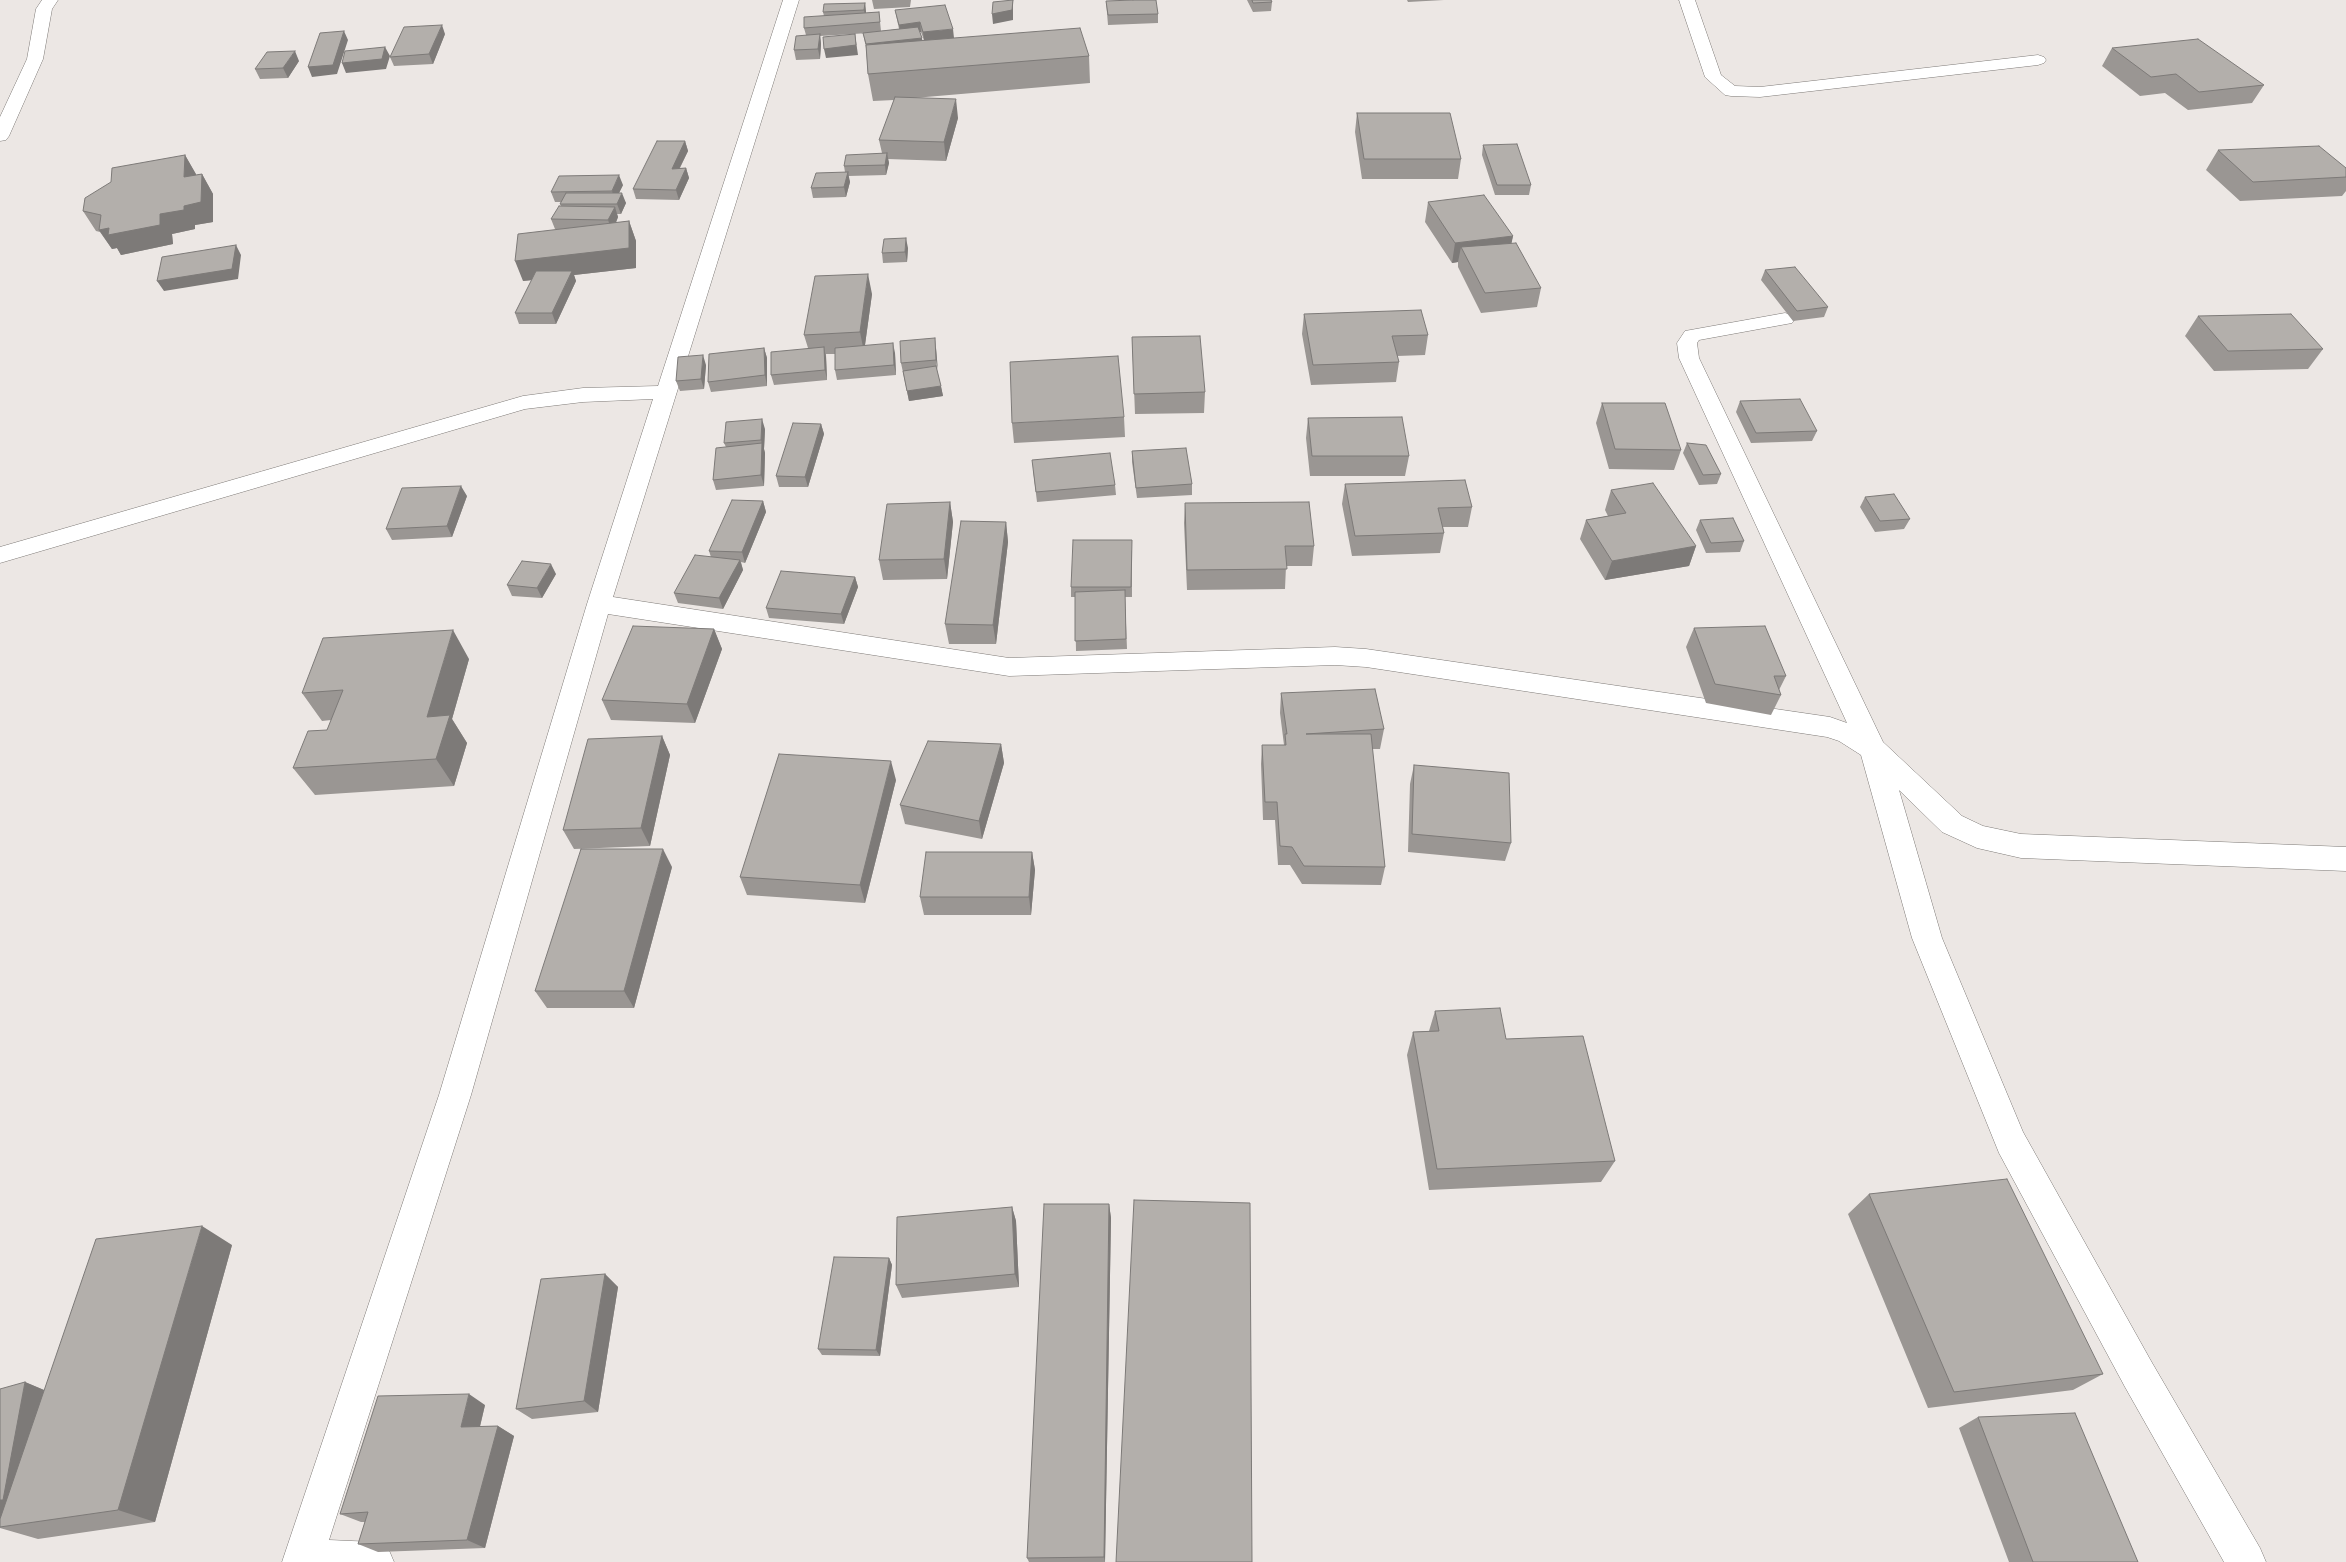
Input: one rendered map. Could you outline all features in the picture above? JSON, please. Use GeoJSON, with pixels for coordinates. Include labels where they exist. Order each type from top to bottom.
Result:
{"type":"FeatureCollection","features":[{"type":"Feature","properties":{"kind":"street"},"geometry":{"type":"LineString","coordinates":[[0,136],[35,59],[44,9],[50,0]]}},
{"type":"Feature","properties":{"kind":"street"},"geometry":{"type":"LineString","coordinates":[[374,1562],[303,1560],[455,1095],[599,604],[668,392],[791,0]]}},
{"type":"Feature","properties":{"kind":"street"},"geometry":{"type":"LineString","coordinates":[[1687,0],[1713,78],[1731,91],[1760,92],[2038,60]]}},
{"type":"Feature","properties":{"kind":"street"},"geometry":{"type":"LineString","coordinates":[[1785,319],[1692,335],[1687,343],[1689,358],[1873,748],[1927,938],[2011,1142],[2138,1374],[2246,1562]]}},
{"type":"Feature","properties":{"kind":"street"},"geometry":{"type":"LineString","coordinates":[[0,555],[523,403],[583,396],[668,392]]}},
{"type":"Feature","properties":{"kind":"street"},"geometry":{"type":"LineString","coordinates":[[599,604],[1010,667],[1335,656],[1366,658],[1830,728],[1848,734],[1873,748],[1952,824],[1977,836],[2022,846],[2346,859]]}},
{"type":"Feature","properties":{"kind":"building"},"geometry":{"type":"Polygon","coordinates":[[[1013,0],[1012,10],[992,14],[993,2],[1013,0]]]}},
{"type":"Feature","properties":{"kind":"building"},"geometry":{"type":"Polygon","coordinates":[[[1156,0],[1158,14],[1108,15],[1106,1],[1156,0]]]}},
{"type":"Feature","properties":{"kind":"building"},"geometry":{"type":"Polygon","coordinates":[[[1252,0],[1271,0],[1272,2],[1253,3],[1252,0]]]}},
{"type":"Feature","properties":{"kind":"building"},"geometry":{"type":"Polygon","coordinates":[[[865,3],[864,10],[823,12],[824,4],[865,3]]]}},
{"type":"Feature","properties":{"kind":"building"},"geometry":{"type":"Polygon","coordinates":[[[945,5],[953,29],[923,32],[920,22],[899,25],[895,10],[945,5]]]}},
{"type":"Feature","properties":{"kind":"building"},"geometry":{"type":"Polygon","coordinates":[[[879,12],[880,22],[804,28],[804,17],[879,12]]]}},
{"type":"Feature","properties":{"kind":"building"},"geometry":{"type":"Polygon","coordinates":[[[442,25],[429,54],[390,57],[404,27],[442,25]]]}},
{"type":"Feature","properties":{"kind":"building"},"geometry":{"type":"Polygon","coordinates":[[[918,27],[922,38],[866,44],[863,33],[918,27]]]}},
{"type":"Feature","properties":{"kind":"building"},"geometry":{"type":"Polygon","coordinates":[[[1080,28],[1089,56],[868,74],[866,45],[1080,28]]]}},
{"type":"Feature","properties":{"kind":"building"},"geometry":{"type":"Polygon","coordinates":[[[344,31],[333,65],[308,67],[320,33],[344,31]]]}},
{"type":"Feature","properties":{"kind":"building"},"geometry":{"type":"Polygon","coordinates":[[[820,34],[818,49],[794,50],[796,36],[820,34]]]}},
{"type":"Feature","properties":{"kind":"building"},"geometry":{"type":"Polygon","coordinates":[[[855,34],[856,45],[824,49],[823,37],[855,34]]]}},
{"type":"Feature","properties":{"kind":"building"},"geometry":{"type":"Polygon","coordinates":[[[2198,39],[2264,85],[2199,92],[2176,74],[2151,77],[2112,48],[2198,39]]]}},
{"type":"Feature","properties":{"kind":"building"},"geometry":{"type":"Polygon","coordinates":[[[385,47],[382,59],[342,63],[345,51],[385,47]]]}},
{"type":"Feature","properties":{"kind":"building"},"geometry":{"type":"Polygon","coordinates":[[[295,51],[283,68],[255,69],[267,52],[295,51]]]}},
{"type":"Feature","properties":{"kind":"building"},"geometry":{"type":"Polygon","coordinates":[[[895,97],[956,99],[944,142],[879,140],[895,97]]]}},
{"type":"Feature","properties":{"kind":"building"},"geometry":{"type":"Polygon","coordinates":[[[1357,113],[1450,113],[1461,159],[1364,159],[1357,113]]]}},
{"type":"Feature","properties":{"kind":"building"},"geometry":{"type":"Polygon","coordinates":[[[657,141],[685,141],[672,169],[686,168],[676,190],[633,189],[657,141]]]}},
{"type":"Feature","properties":{"kind":"building"},"geometry":{"type":"Polygon","coordinates":[[[1517,144],[1531,185],[1497,185],[1483,145],[1517,144]]]}},
{"type":"Feature","properties":{"kind":"building"},"geometry":{"type":"Polygon","coordinates":[[[2319,146],[2346,168],[2346,177],[2253,182],[2218,150],[2319,146]]]}},
{"type":"Feature","properties":{"kind":"building"},"geometry":{"type":"Polygon","coordinates":[[[887,153],[885,165],[844,166],[846,155],[887,153]]]}},
{"type":"Feature","properties":{"kind":"building"},"geometry":{"type":"Polygon","coordinates":[[[185,155],[184,177],[202,174],[201,202],[184,206],[184,210],[160,214],[160,225],[108,235],[109,228],[99,230],[101,215],[83,211],[85,198],[111,182],[112,168],[185,155]]]}},
{"type":"Feature","properties":{"kind":"building"},"geometry":{"type":"Polygon","coordinates":[[[848,172],[844,187],[811,188],[816,173],[848,172]]]}},
{"type":"Feature","properties":{"kind":"building"},"geometry":{"type":"Polygon","coordinates":[[[619,175],[612,191],[551,192],[559,176],[619,175]]]}},
{"type":"Feature","properties":{"kind":"building"},"geometry":{"type":"Polygon","coordinates":[[[566,193],[622,193],[617,204],[560,204],[566,193]]]}},
{"type":"Feature","properties":{"kind":"building"},"geometry":{"type":"Polygon","coordinates":[[[1484,195],[1513,236],[1455,243],[1428,202],[1484,195]]]}},
{"type":"Feature","properties":{"kind":"building"},"geometry":{"type":"Polygon","coordinates":[[[559,206],[615,207],[608,220],[551,219],[559,206]]]}},
{"type":"Feature","properties":{"kind":"building"},"geometry":{"type":"Polygon","coordinates":[[[629,221],[629,248],[515,261],[518,234],[629,221]]]}},
{"type":"Feature","properties":{"kind":"building"},"geometry":{"type":"Polygon","coordinates":[[[906,238],[905,252],[882,253],[884,239],[906,238]]]}},
{"type":"Feature","properties":{"kind":"building"},"geometry":{"type":"Polygon","coordinates":[[[1516,243],[1541,288],[1485,293],[1461,247],[1516,243]]]}},
{"type":"Feature","properties":{"kind":"building"},"geometry":{"type":"Polygon","coordinates":[[[236,245],[232,269],[157,281],[162,257],[236,245]]]}},
{"type":"Feature","properties":{"kind":"building"},"geometry":{"type":"Polygon","coordinates":[[[1795,267],[1828,307],[1797,311],[1765,270],[1795,267]]]}},
{"type":"Feature","properties":{"kind":"building"},"geometry":{"type":"Polygon","coordinates":[[[536,271],[572,271],[552,313],[515,313],[536,271]]]}},
{"type":"Feature","properties":{"kind":"building"},"geometry":{"type":"Polygon","coordinates":[[[868,274],[860,332],[804,335],[815,276],[868,274]]]}},
{"type":"Feature","properties":{"kind":"building"},"geometry":{"type":"Polygon","coordinates":[[[1421,310],[1428,335],[1392,336],[1399,362],[1313,365],[1304,314],[1421,310]]]}},
{"type":"Feature","properties":{"kind":"building"},"geometry":{"type":"Polygon","coordinates":[[[2291,314],[2323,349],[2228,351],[2198,316],[2291,314]]]}},
{"type":"Feature","properties":{"kind":"building"},"geometry":{"type":"Polygon","coordinates":[[[1200,336],[1205,392],[1134,394],[1132,337],[1200,336]]]}},
{"type":"Feature","properties":{"kind":"building"},"geometry":{"type":"Polygon","coordinates":[[[935,338],[936,360],[901,363],[900,341],[935,338]]]}},
{"type":"Feature","properties":{"kind":"building"},"geometry":{"type":"Polygon","coordinates":[[[893,343],[894,365],[835,370],[835,348],[893,343]]]}},
{"type":"Feature","properties":{"kind":"building"},"geometry":{"type":"Polygon","coordinates":[[[824,347],[825,370],[771,375],[771,352],[824,347]]]}},
{"type":"Feature","properties":{"kind":"building"},"geometry":{"type":"Polygon","coordinates":[[[764,348],[765,375],[708,382],[709,354],[764,348]]]}},
{"type":"Feature","properties":{"kind":"building"},"geometry":{"type":"Polygon","coordinates":[[[703,355],[701,379],[676,381],[678,357],[703,355]]]}},
{"type":"Feature","properties":{"kind":"building"},"geometry":{"type":"Polygon","coordinates":[[[1118,356],[1124,417],[1012,423],[1010,362],[1118,356]]]}},
{"type":"Feature","properties":{"kind":"building"},"geometry":{"type":"Polygon","coordinates":[[[936,366],[941,386],[907,391],[903,371],[936,366]]]}},
{"type":"Feature","properties":{"kind":"building"},"geometry":{"type":"Polygon","coordinates":[[[1800,399],[1817,431],[1756,433],[1740,401],[1800,399]]]}},
{"type":"Feature","properties":{"kind":"building"},"geometry":{"type":"Polygon","coordinates":[[[1602,403],[1665,403],[1681,450],[1615,449],[1602,403]]]}},
{"type":"Feature","properties":{"kind":"building"},"geometry":{"type":"Polygon","coordinates":[[[1402,417],[1409,456],[1312,456],[1308,418],[1402,417]]]}},
{"type":"Feature","properties":{"kind":"building"},"geometry":{"type":"Polygon","coordinates":[[[762,419],[761,440],[724,443],[726,422],[762,419]]]}},
{"type":"Feature","properties":{"kind":"building"},"geometry":{"type":"Polygon","coordinates":[[[793,423],[821,424],[805,477],[776,476],[793,423]]]}},
{"type":"Feature","properties":{"kind":"building"},"geometry":{"type":"Polygon","coordinates":[[[762,443],[761,475],[713,480],[716,448],[762,443]]]}},
{"type":"Feature","properties":{"kind":"building"},"geometry":{"type":"Polygon","coordinates":[[[1687,443],[1706,445],[1721,474],[1703,475],[1687,443]]]}},
{"type":"Feature","properties":{"kind":"building"},"geometry":{"type":"Polygon","coordinates":[[[1186,448],[1192,484],[1136,488],[1132,451],[1186,448]]]}},
{"type":"Feature","properties":{"kind":"building"},"geometry":{"type":"Polygon","coordinates":[[[1110,453],[1115,485],[1036,492],[1032,460],[1110,453]]]}},
{"type":"Feature","properties":{"kind":"building"},"geometry":{"type":"Polygon","coordinates":[[[1465,480],[1472,507],[1438,508],[1444,533],[1355,536],[1345,484],[1465,480]]]}},
{"type":"Feature","properties":{"kind":"building"},"geometry":{"type":"Polygon","coordinates":[[[1653,483],[1696,546],[1612,561],[1586,520],[1626,513],[1611,490],[1653,483]]]}},
{"type":"Feature","properties":{"kind":"building"},"geometry":{"type":"Polygon","coordinates":[[[461,486],[447,526],[386,529],[402,488],[461,486]]]}},
{"type":"Feature","properties":{"kind":"building"},"geometry":{"type":"Polygon","coordinates":[[[1894,494],[1910,519],[1880,521],[1865,497],[1894,494]]]}},
{"type":"Feature","properties":{"kind":"building"},"geometry":{"type":"Polygon","coordinates":[[[732,500],[763,501],[742,552],[709,551],[732,500]]]}},
{"type":"Feature","properties":{"kind":"building"},"geometry":{"type":"Polygon","coordinates":[[[950,502],[944,559],[879,560],[887,504],[950,502]]]}},
{"type":"Feature","properties":{"kind":"building"},"geometry":{"type":"Polygon","coordinates":[[[1309,502],[1314,546],[1285,546],[1287,569],[1187,570],[1185,503],[1309,502]]]}},
{"type":"Feature","properties":{"kind":"building"},"geometry":{"type":"Polygon","coordinates":[[[1733,518],[1744,541],[1711,543],[1700,520],[1733,518]]]}},
{"type":"Feature","properties":{"kind":"building"},"geometry":{"type":"Polygon","coordinates":[[[961,521],[1006,522],[993,625],[945,624],[961,521]]]}},
{"type":"Feature","properties":{"kind":"building"},"geometry":{"type":"Polygon","coordinates":[[[1073,540],[1132,540],[1131,587],[1071,587],[1073,540]]]}},
{"type":"Feature","properties":{"kind":"building"},"geometry":{"type":"Polygon","coordinates":[[[695,555],[740,560],[719,598],[674,593],[695,555]]]}},
{"type":"Feature","properties":{"kind":"building"},"geometry":{"type":"Polygon","coordinates":[[[522,561],[551,564],[537,588],[507,585],[522,561]]]}},
{"type":"Feature","properties":{"kind":"building"},"geometry":{"type":"Polygon","coordinates":[[[781,571],[855,577],[841,614],[766,608],[781,571]]]}},
{"type":"Feature","properties":{"kind":"building"},"geometry":{"type":"Polygon","coordinates":[[[1125,590],[1126,639],[1075,641],[1075,592],[1125,590]]]}},
{"type":"Feature","properties":{"kind":"building"},"geometry":{"type":"Polygon","coordinates":[[[633,626],[714,629],[687,704],[602,700],[633,626]]]}},
{"type":"Feature","properties":{"kind":"building"},"geometry":{"type":"Polygon","coordinates":[[[1765,626],[1786,676],[1774,676],[1781,695],[1715,684],[1694,628],[1765,626]]]}},
{"type":"Feature","properties":{"kind":"building"},"geometry":{"type":"Polygon","coordinates":[[[453,630],[427,717],[450,715],[436,759],[293,768],[308,731],[327,730],[343,690],[302,693],[323,638],[453,630]]]}},
{"type":"Feature","properties":{"kind":"building"},"geometry":{"type":"Polygon","coordinates":[[[1375,689],[1384,729],[1306,734],[1371,734],[1385,867],[1304,866],[1292,847],[1280,846],[1277,802],[1265,802],[1262,745],[1286,745],[1285,734],[1287,734],[1281,693],[1375,689]]]}},
{"type":"Feature","properties":{"kind":"building"},"geometry":{"type":"Polygon","coordinates":[[[662,736],[641,828],[563,830],[588,739],[662,736]]]}},
{"type":"Feature","properties":{"kind":"building"},"geometry":{"type":"Polygon","coordinates":[[[928,741],[1001,744],[979,821],[900,805],[928,741]]]}},
{"type":"Feature","properties":{"kind":"building"},"geometry":{"type":"Polygon","coordinates":[[[779,754],[891,761],[860,885],[740,877],[779,754]]]}},
{"type":"Feature","properties":{"kind":"building"},"geometry":{"type":"Polygon","coordinates":[[[1414,765],[1509,773],[1511,843],[1412,834],[1414,765]]]}},
{"type":"Feature","properties":{"kind":"building"},"geometry":{"type":"Polygon","coordinates":[[[581,849],[663,849],[624,991],[535,991],[581,849]]]}},
{"type":"Feature","properties":{"kind":"building"},"geometry":{"type":"Polygon","coordinates":[[[926,852],[1032,852],[1029,897],[920,897],[926,852]]]}},
{"type":"Feature","properties":{"kind":"building"},"geometry":{"type":"Polygon","coordinates":[[[1500,1008],[1506,1039],[1583,1036],[1615,1161],[1437,1169],[1413,1032],[1439,1031],[1435,1011],[1500,1008]]]}},
{"type":"Feature","properties":{"kind":"building"},"geometry":{"type":"Polygon","coordinates":[[[2007,1179],[2103,1374],[1954,1392],[1869,1194],[2007,1179]]]}},
{"type":"Feature","properties":{"kind":"building"},"geometry":{"type":"Polygon","coordinates":[[[1134,1200],[1250,1203],[1252,1562],[1116,1562],[1134,1200]]]}},
{"type":"Feature","properties":{"kind":"building"},"geometry":{"type":"Polygon","coordinates":[[[1044,1204],[1109,1204],[1104,1557],[1027,1558],[1044,1204]]]}},
{"type":"Feature","properties":{"kind":"building"},"geometry":{"type":"Polygon","coordinates":[[[1012,1207],[1015,1274],[896,1285],[897,1217],[1012,1207]]]}},
{"type":"Feature","properties":{"kind":"building"},"geometry":{"type":"Polygon","coordinates":[[[202,1226],[118,1510],[0,1527],[0,1519],[96,1239],[202,1226]]]}},
{"type":"Feature","properties":{"kind":"building"},"geometry":{"type":"Polygon","coordinates":[[[834,1257],[889,1258],[876,1350],[818,1349],[834,1257]]]}},
{"type":"Feature","properties":{"kind":"building"},"geometry":{"type":"Polygon","coordinates":[[[605,1274],[584,1401],[516,1409],[541,1279],[605,1274]]]}},
{"type":"Feature","properties":{"kind":"building"},"geometry":{"type":"Polygon","coordinates":[[[25,1382],[3,1500],[0,1500],[0,1389],[25,1382]]]}},
{"type":"Feature","properties":{"kind":"building"},"geometry":{"type":"Polygon","coordinates":[[[469,1394],[461,1427],[498,1426],[467,1540],[358,1544],[368,1512],[340,1514],[378,1396],[469,1394]]]}},
{"type":"Feature","properties":{"kind":"building"},"geometry":{"type":"Polygon","coordinates":[[[2075,1413],[2138,1562],[2033,1562],[1978,1417],[2075,1413]]]}}]}
